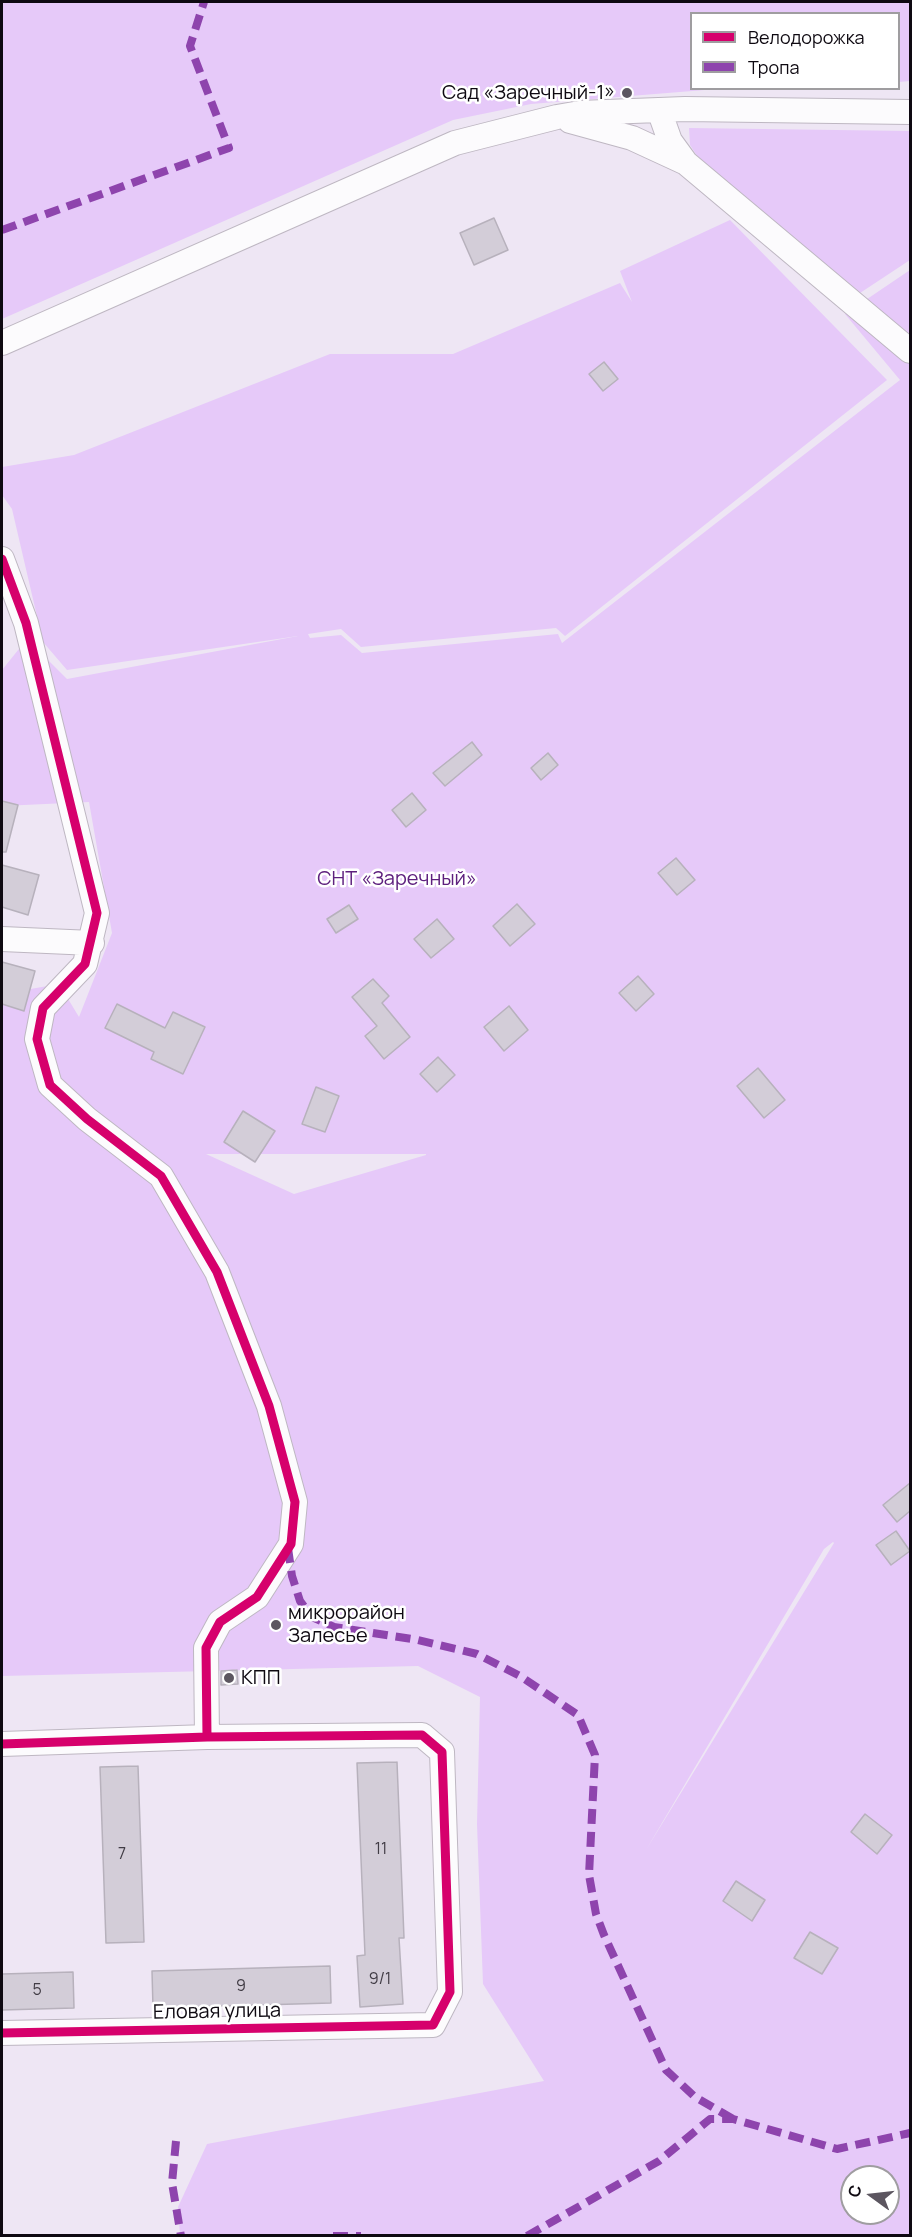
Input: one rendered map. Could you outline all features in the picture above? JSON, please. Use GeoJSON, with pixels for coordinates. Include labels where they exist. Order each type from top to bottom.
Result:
{"type":"FeatureCollection","features":[{"type":"Feature","properties":{"kind":"street"},"geometry":{"type":"LineString","coordinates":[[2,343],[455,143],[580,113],[659,110],[910,112]]}},
{"type":"Feature","properties":{"kind":"street"},"geometry":{"type":"LineString","coordinates":[[659,110],[670,141],[686,164]]}},
{"type":"Feature","properties":{"kind":"street"},"geometry":{"type":"LineString","coordinates":[[558,117],[632,138],[686,164],[910,351]]}},
{"type":"Feature","properties":{"kind":"street"},"geometry":{"type":"LineString","coordinates":[[2,559],[26,623],[97,913],[92,943],[85,964],[43,1008],[37,1039],[50,1085],[87,1119],[161,1176],[217,1272],[269,1406],[295,1502],[291,1544],[257,1597],[220,1622],[206,1648],[207,1737],[2,1744]]}},
{"type":"Feature","properties":{"kind":"street"},"geometry":{"type":"LineString","coordinates":[[2,939],[92,943]]}},
{"type":"Feature","properties":{"kind":"street","name":"Еловая улица"},"geometry":{"type":"LineString","coordinates":[[2,2033],[433,2025],[450,1992],[442,1752],[422,1735],[207,1737]]}},
{"type":"Feature","properties":{"kind":"green space"},"geometry":{"type":"Polygon","coordinates":[[[2,2],[910,2],[910,81],[900,82],[900,12],[690,12],[690,90],[705,90],[531,104],[453,120],[2,319],[2,2]]]}},
{"type":"Feature","properties":{"kind":"green space"},"geometry":{"type":"Polygon","coordinates":[[[689,128],[910,131],[910,260],[860,293],[703,165],[690,145],[689,128]]]}},
{"type":"Feature","properties":{"kind":"green space","name":"СНТ «Заречный»"},"geometry":{"type":"Polygon","coordinates":[[[730,220],[887,380],[565,636],[556,628],[361,647],[341,629],[308,634],[310,638],[341,635],[362,653],[558,634],[562,643],[900,380],[845,314],[910,270],[910,2235],[180,2235],[178,2207],[207,2144],[544,2081],[483,1984],[477,1824],[480,1697],[418,1666],[2,1676],[2,994],[59,984],[79,1017],[112,933],[89,802],[2,806],[2,670],[27,639],[67,679],[298,636],[67,670],[43,642],[12,509],[2,495],[2,467],[74,455],[330,354],[453,354],[620,283],[632,302],[620,271],[730,220]],[[206,1154],[294,1194],[426,1154],[206,1154]],[[834,1543],[824,1549],[646,1850],[834,1543]]]}},
{"type":"Feature","properties":{"kind":"building"},"geometry":{"type":"Polygon","coordinates":[[[494,218],[508,250],[474,265],[460,233],[494,218]]]}},
{"type":"Feature","properties":{"kind":"building"},"geometry":{"type":"Polygon","coordinates":[[[604,362],[618,379],[603,391],[589,374],[604,362]]]}},
{"type":"Feature","properties":{"kind":"building"},"geometry":{"type":"Polygon","coordinates":[[[472,742],[482,755],[445,786],[433,773],[472,742]]]}},
{"type":"Feature","properties":{"kind":"building"},"geometry":{"type":"Polygon","coordinates":[[[548,753],[558,765],[541,780],[531,768],[548,753]]]}},
{"type":"Feature","properties":{"kind":"building"},"geometry":{"type":"Polygon","coordinates":[[[412,793],[426,810],[406,827],[392,810],[412,793]]]}},
{"type":"Feature","properties":{"kind":"building"},"geometry":{"type":"Polygon","coordinates":[[[2,801],[18,805],[6,852],[2,852],[2,801]]]}},
{"type":"Feature","properties":{"kind":"building"},"geometry":{"type":"Polygon","coordinates":[[[676,858],[695,880],[677,895],[658,873],[676,858]]]}},
{"type":"Feature","properties":{"kind":"building"},"geometry":{"type":"Polygon","coordinates":[[[2,865],[39,875],[28,915],[2,907],[2,865]]]}},
{"type":"Feature","properties":{"kind":"building"},"geometry":{"type":"Polygon","coordinates":[[[517,904],[535,924],[510,946],[493,926],[517,904]]]}},
{"type":"Feature","properties":{"kind":"building"},"geometry":{"type":"Polygon","coordinates":[[[349,905],[358,919],[336,933],[327,919],[349,905]]]}},
{"type":"Feature","properties":{"kind":"building"},"geometry":{"type":"Polygon","coordinates":[[[437,919],[454,939],[431,958],[414,939],[437,919]]]}},
{"type":"Feature","properties":{"kind":"building"},"geometry":{"type":"Polygon","coordinates":[[[2,962],[35,971],[24,1011],[2,1004],[2,962]]]}},
{"type":"Feature","properties":{"kind":"building"},"geometry":{"type":"Polygon","coordinates":[[[638,976],[654,994],[636,1011],[619,993],[638,976]]]}},
{"type":"Feature","properties":{"kind":"building"},"geometry":{"type":"Polygon","coordinates":[[[373,979],[389,996],[382,1003],[410,1037],[384,1059],[365,1036],[377,1026],[352,997],[373,979]]]}},
{"type":"Feature","properties":{"kind":"building"},"geometry":{"type":"Polygon","coordinates":[[[117,1004],[165,1028],[173,1012],[205,1027],[183,1074],[151,1059],[154,1052],[105,1028],[117,1004]]]}},
{"type":"Feature","properties":{"kind":"building"},"geometry":{"type":"Polygon","coordinates":[[[509,1006],[528,1030],[504,1051],[484,1027],[509,1006]]]}},
{"type":"Feature","properties":{"kind":"building"},"geometry":{"type":"Polygon","coordinates":[[[438,1057],[455,1075],[437,1092],[420,1074],[438,1057]]]}},
{"type":"Feature","properties":{"kind":"building"},"geometry":{"type":"Polygon","coordinates":[[[758,1068],[785,1100],[764,1118],[737,1086],[758,1068]]]}},
{"type":"Feature","properties":{"kind":"building"},"geometry":{"type":"Polygon","coordinates":[[[316,1087],[339,1096],[325,1132],[302,1124],[316,1087]]]}},
{"type":"Feature","properties":{"kind":"building"},"geometry":{"type":"Polygon","coordinates":[[[243,1111],[275,1131],[255,1162],[224,1142],[243,1111]]]}},
{"type":"Feature","properties":{"kind":"building"},"geometry":{"type":"Polygon","coordinates":[[[910,1483],[910,1511],[897,1522],[883,1505],[910,1483]]]}},
{"type":"Feature","properties":{"kind":"building"},"geometry":{"type":"Polygon","coordinates":[[[896,1531],[910,1551],[891,1565],[876,1545],[896,1531]]]}},
{"type":"Feature","properties":{"kind":"building","name":"КПП"},"geometry":{"type":"Polygon","coordinates":[[[237,1670],[238,1684],[221,1685],[221,1671],[237,1670]]]}},
{"type":"Feature","properties":{"kind":"building"},"geometry":{"type":"Polygon","coordinates":[[[397,1762],[404,1938],[399,1938],[403,2004],[360,2007],[357,1956],[365,1955],[357,1763],[397,1762]]]}},
{"type":"Feature","properties":{"kind":"building"},"geometry":{"type":"Polygon","coordinates":[[[138,1766],[144,1942],[106,1943],[100,1767],[138,1766]]]}},
{"type":"Feature","properties":{"kind":"building"},"geometry":{"type":"Polygon","coordinates":[[[865,1814],[892,1835],[877,1854],[851,1832],[865,1814]]]}},
{"type":"Feature","properties":{"kind":"building"},"geometry":{"type":"Polygon","coordinates":[[[736,1881],[765,1900],[752,1921],[723,1901],[736,1881]]]}},
{"type":"Feature","properties":{"kind":"building"},"geometry":{"type":"Polygon","coordinates":[[[810,1932],[838,1948],[822,1974],[794,1958],[810,1932]]]}},
{"type":"Feature","properties":{"kind":"building"},"geometry":{"type":"Polygon","coordinates":[[[330,1966],[331,2003],[153,2008],[152,1971],[330,1966]]]}},
{"type":"Feature","properties":{"kind":"building"},"geometry":{"type":"Polygon","coordinates":[[[73,1972],[74,2008],[2,2010],[2,1974],[73,1972]]]}},
{"type":"Feature","properties":{"kind":"marked path"},"geometry":{"type":"LineString","coordinates":[[2,230],[229,148],[190,46],[204,2]]}},
{"type":"Feature","properties":{"kind":"marked path"},"geometry":{"type":"LineString","coordinates":[[288,1548],[292,1576],[300,1601],[312,1617],[334,1627],[418,1640],[477,1654],[520,1676],[578,1715],[595,1755],[589,1875],[596,1914],[604,1935],[666,2070],[695,2097],[733,2119]]}},
{"type":"Feature","properties":{"kind":"marked path"},"geometry":{"type":"LineString","coordinates":[[527,2236],[659,2161],[710,2119],[733,2119],[837,2149],[910,2133]]}},
{"type":"Feature","properties":{"kind":"marked path"},"geometry":{"type":"LineString","coordinates":[[176,2141],[172,2183],[181,2236]]}},
{"type":"Feature","properties":{"kind":"marked path"},"geometry":{"type":"LineString","coordinates":[[333,2236],[361,2236]]}},
{"type":"Feature","properties":{"kind":"cycle path"},"geometry":{"type":"LineString","coordinates":[[2,559],[26,623],[97,913],[85,964],[43,1008],[37,1039],[50,1085],[87,1119],[161,1176],[217,1272],[269,1406],[295,1502],[291,1544],[257,1597],[220,1622],[206,1648],[207,1737]]}},
{"type":"Feature","properties":{"kind":"cycle path"},"geometry":{"type":"LineString","coordinates":[[2,1744],[207,1737],[422,1735],[442,1752],[450,1992],[433,2025],[2,2033]]}},
{"type":"Feature","properties":{"kind":"place","name":"Сад «Заречный-1»"},"geometry":{"type":"Point","coordinates":[627,93]}},
{"type":"Feature","properties":{"kind":"place","name":"микрорайон Залесье"},"geometry":{"type":"Point","coordinates":[276,1625]}},
{"type":"Feature","properties":{"kind":"place","name":"КПП"},"geometry":{"type":"Point","coordinates":[229,1678]}}]}
